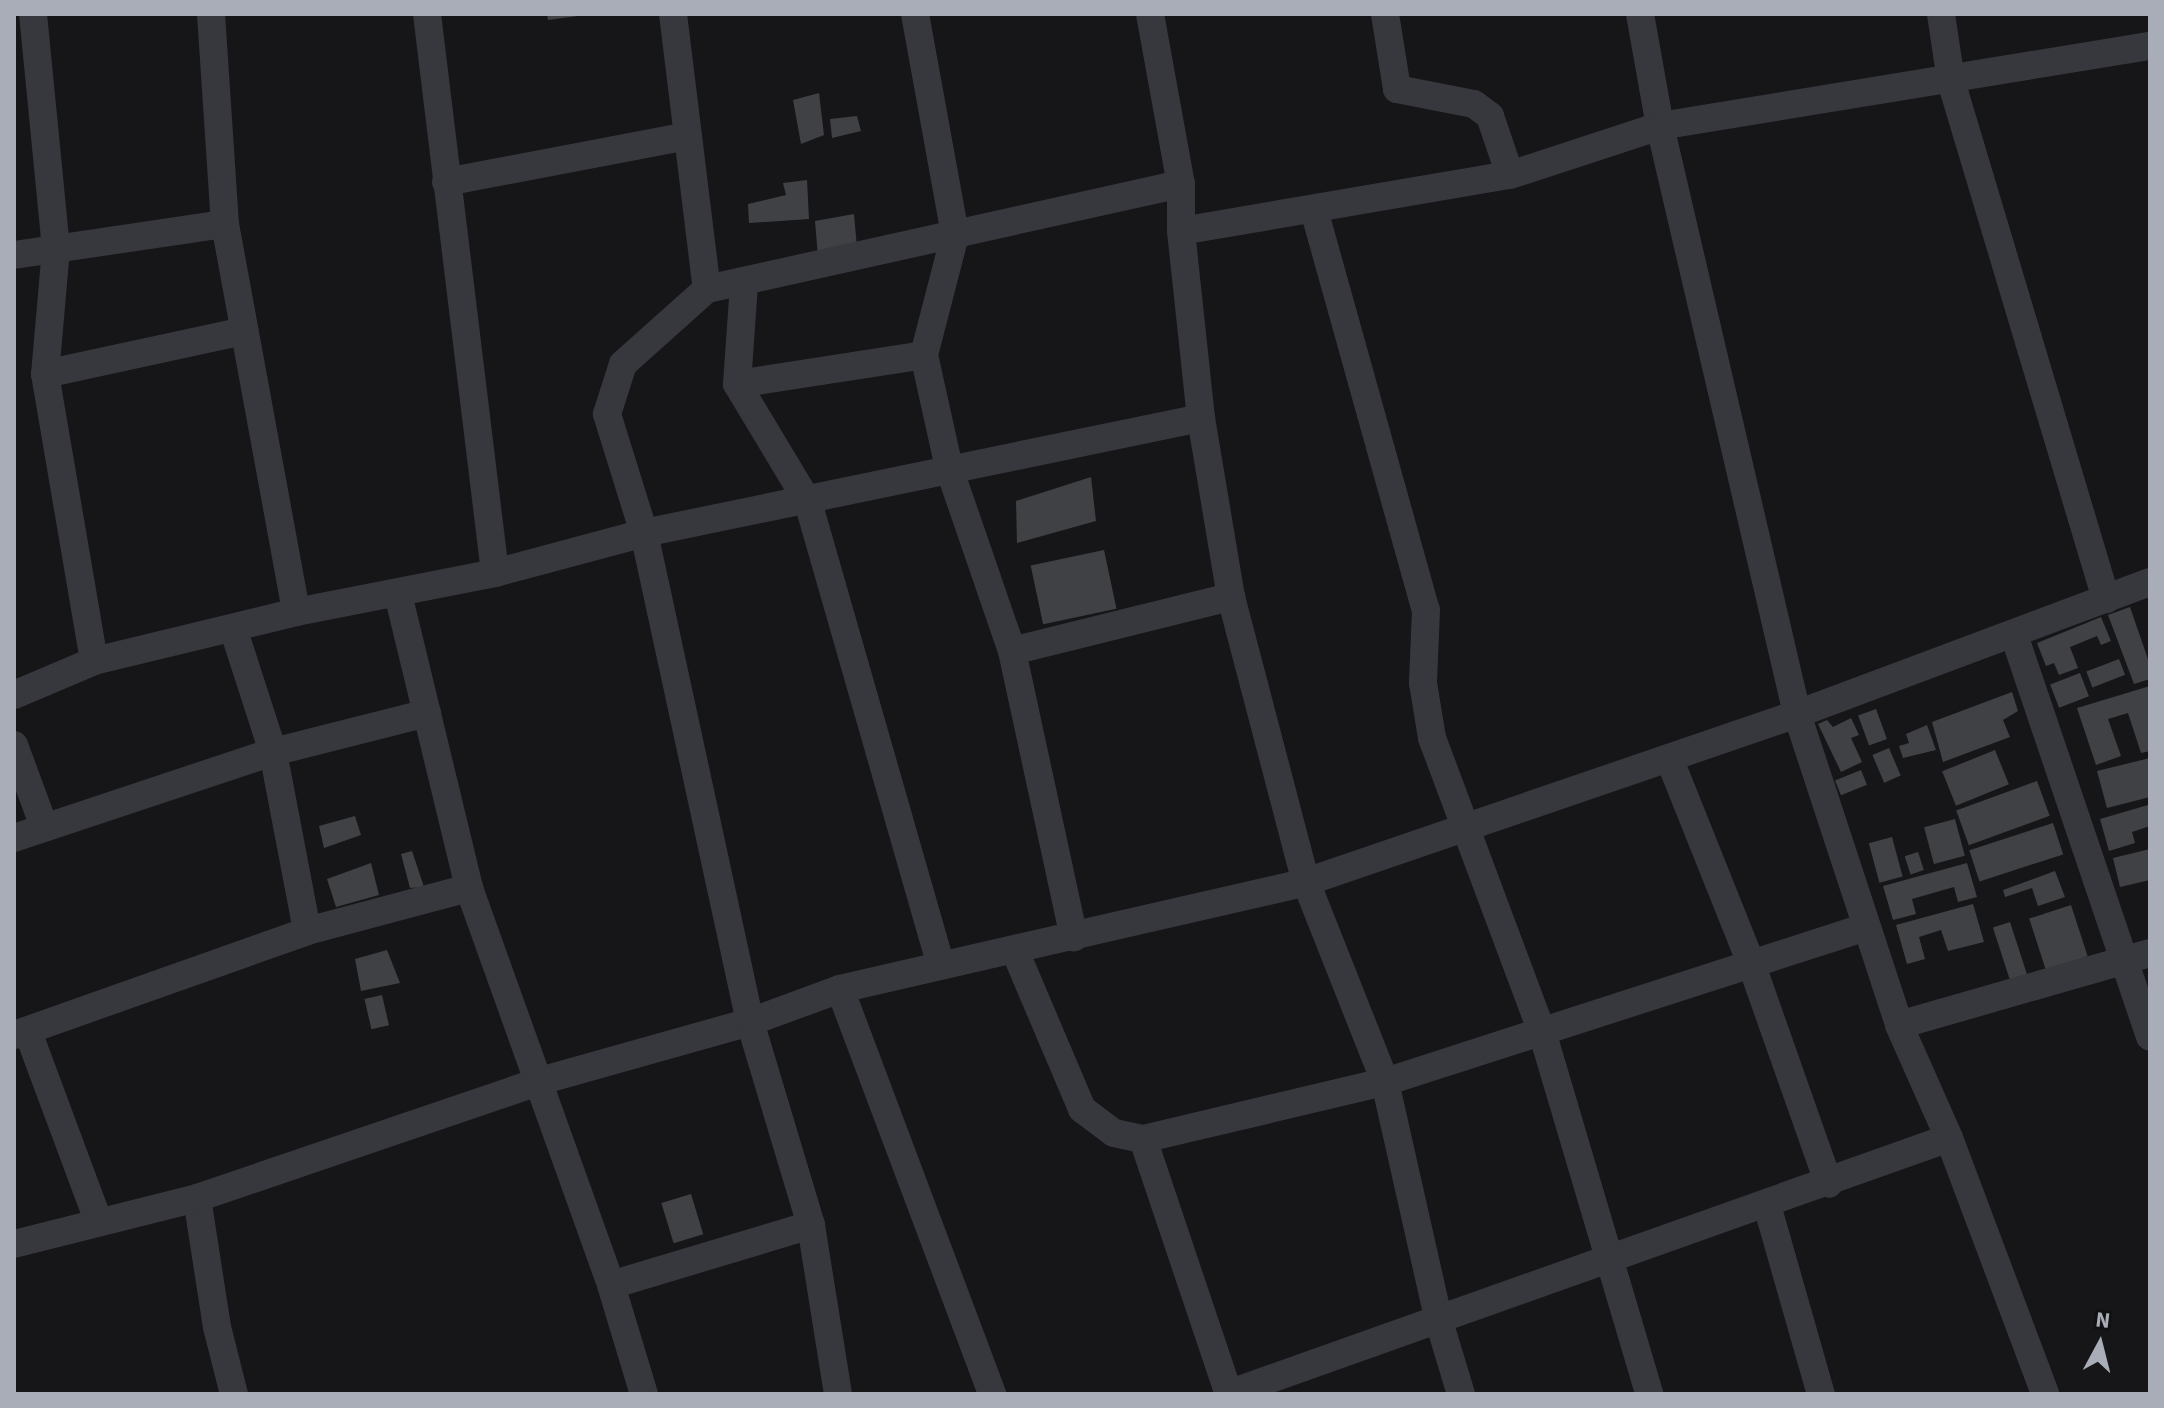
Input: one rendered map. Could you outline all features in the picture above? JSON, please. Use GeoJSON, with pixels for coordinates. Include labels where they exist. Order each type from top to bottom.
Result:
{"type":"FeatureCollection","features":[{"type":"Feature","properties":{"kind":"street"},"geometry":{"type":"LineString","coordinates":[[33,14],[56,249],[45,374],[94,661]]}},
{"type":"Feature","properties":{"kind":"street"},"geometry":{"type":"LineString","coordinates":[[211,14],[225,224],[296,612]]}},
{"type":"Feature","properties":{"kind":"street"},"geometry":{"type":"LineString","coordinates":[[427,14],[495,573]]}},
{"type":"Feature","properties":{"kind":"street"},"geometry":{"type":"LineString","coordinates":[[673,14],[707,289]]}},
{"type":"Feature","properties":{"kind":"street"},"geometry":{"type":"LineString","coordinates":[[915,14],[955,235],[924,355],[949,468],[1012,651],[1074,937]]}},
{"type":"Feature","properties":{"kind":"street"},"geometry":{"type":"LineString","coordinates":[[1150,14],[1181,184],[1181,231],[1201,418],[1231,597],[1306,882],[1385,1082],[1438,1318],[1461,1394]]}},
{"type":"Feature","properties":{"kind":"street"},"geometry":{"type":"LineString","coordinates":[[1385,14],[1397,89],[1474,104],[1490,116],[1510,175]]}},
{"type":"Feature","properties":{"kind":"street"},"geometry":{"type":"LineString","coordinates":[[1640,14],[1660,126],[1797,714],[1899,1025],[1949,1138],[2045,1394]]}},
{"type":"Feature","properties":{"kind":"street"},"geometry":{"type":"LineString","coordinates":[[1941,14],[1951,81],[2106,599]]}},
{"type":"Feature","properties":{"kind":"street"},"geometry":{"type":"LineString","coordinates":[[1181,231],[1510,175],[1660,126],[1951,81],[2150,46]]}},
{"type":"Feature","properties":{"kind":"street"},"geometry":{"type":"LineString","coordinates":[[446,182],[688,136]]}},
{"type":"Feature","properties":{"kind":"street"},"geometry":{"type":"LineString","coordinates":[[838,1394],[811,1225],[750,1022],[644,533],[607,414],[623,364],[707,289],[744,284],[1181,184]]}},
{"type":"Feature","properties":{"kind":"street"},"geometry":{"type":"LineString","coordinates":[[1314,210],[1426,610],[1423,683],[1427,710],[1463,830],[1543,1035],[1649,1394]]}},
{"type":"Feature","properties":{"kind":"street"},"geometry":{"type":"LineString","coordinates":[[14,255],[225,224]]}},
{"type":"Feature","properties":{"kind":"street"},"geometry":{"type":"LineString","coordinates":[[744,284],[737,384],[808,502],[941,965]]}},
{"type":"Feature","properties":{"kind":"street"},"geometry":{"type":"LineString","coordinates":[[45,374],[244,331]]}},
{"type":"Feature","properties":{"kind":"street"},"geometry":{"type":"LineString","coordinates":[[737,384],[924,355]]}},
{"type":"Feature","properties":{"kind":"street"},"geometry":{"type":"LineString","coordinates":[[14,695],[94,661],[296,612],[495,573],[644,533],[808,502],[949,468],[1201,418]]}},
{"type":"Feature","properties":{"kind":"street"},"geometry":{"type":"LineString","coordinates":[[14,1244],[98,1220],[197,1198],[540,1081],[750,1022],[840,989],[1306,882],[1797,714],[2150,582]]}},
{"type":"Feature","properties":{"kind":"street"},"geometry":{"type":"LineString","coordinates":[[398,594],[469,888],[611,1285],[644,1394]]}},
{"type":"Feature","properties":{"kind":"street"},"geometry":{"type":"LineString","coordinates":[[1012,651],[1231,597]]}},
{"type":"Feature","properties":{"kind":"street"},"geometry":{"type":"LineString","coordinates":[[233,628],[273,752],[307,931]]}},
{"type":"Feature","properties":{"kind":"street"},"geometry":{"type":"LineString","coordinates":[[2014,635],[2137,957],[2150,1037]]}},
{"type":"Feature","properties":{"kind":"street"},"geometry":{"type":"LineString","coordinates":[[14,838],[43,824],[273,752],[427,713]]}},
{"type":"Feature","properties":{"kind":"street"},"geometry":{"type":"LineString","coordinates":[[14,745],[43,824]]}},
{"type":"Feature","properties":{"kind":"street"},"geometry":{"type":"LineString","coordinates":[[1669,758],[1751,963],[1829,1184]]}},
{"type":"Feature","properties":{"kind":"street"},"geometry":{"type":"LineString","coordinates":[[98,1220],[21,1034],[307,931],[469,888]]}},
{"type":"Feature","properties":{"kind":"street"},"geometry":{"type":"LineString","coordinates":[[1015,951],[1082,1109],[1114,1133],[1143,1139],[1385,1082],[1543,1035],[1866,927]]}},
{"type":"Feature","properties":{"kind":"street"},"geometry":{"type":"LineString","coordinates":[[1899,1025],[2137,957]]}},
{"type":"Feature","properties":{"kind":"street"},"geometry":{"type":"LineString","coordinates":[[840,989],[992,1394]]}},
{"type":"Feature","properties":{"kind":"street"},"geometry":{"type":"LineString","coordinates":[[1143,1139],[1228,1394],[1609,1256],[1829,1184],[1949,1138]]}},
{"type":"Feature","properties":{"kind":"street"},"geometry":{"type":"LineString","coordinates":[[197,1198],[217,1327],[234,1394]]}},
{"type":"Feature","properties":{"kind":"street"},"geometry":{"type":"LineString","coordinates":[[1767,1205],[1821,1394]]}},
{"type":"Feature","properties":{"kind":"street"},"geometry":{"type":"LineString","coordinates":[[611,1285],[811,1225]]}},
{"type":"Feature","properties":{"kind":"building"},"geometry":{"type":"Polygon","coordinates":[[[547,14],[578,14],[578,16],[548,20],[547,14]]]}},
{"type":"Feature","properties":{"kind":"building"},"geometry":{"type":"Polygon","coordinates":[[[819,93],[824,135],[801,144],[793,100],[819,93]]]}},
{"type":"Feature","properties":{"kind":"building"},"geometry":{"type":"Polygon","coordinates":[[[857,116],[861,131],[832,138],[830,119],[857,116]]]}},
{"type":"Feature","properties":{"kind":"building"},"geometry":{"type":"Polygon","coordinates":[[[807,180],[809,219],[749,223],[748,204],[786,195],[783,183],[807,180]]]}},
{"type":"Feature","properties":{"kind":"building"},"geometry":{"type":"Polygon","coordinates":[[[854,214],[857,248],[818,257],[815,221],[854,214]]]}},
{"type":"Feature","properties":{"kind":"building"},"geometry":{"type":"Polygon","coordinates":[[[1091,477],[1096,521],[1017,543],[1016,501],[1091,477]]]}},
{"type":"Feature","properties":{"kind":"building"},"geometry":{"type":"Polygon","coordinates":[[[1104,550],[1116,609],[1043,624],[1031,566],[1104,550]]]}},
{"type":"Feature","properties":{"kind":"building"},"geometry":{"type":"Polygon","coordinates":[[[2130,607],[2150,665],[2150,679],[2134,684],[2108,615],[2130,607]]]}},
{"type":"Feature","properties":{"kind":"building"},"geometry":{"type":"Polygon","coordinates":[[[2101,617],[2111,641],[2101,645],[2097,636],[2070,647],[2078,668],[2059,675],[2054,663],[2046,666],[2037,643],[2101,617]]]}},
{"type":"Feature","properties":{"kind":"building"},"geometry":{"type":"Polygon","coordinates":[[[2119,659],[2125,675],[2092,687],[2086,672],[2119,659]]]}},
{"type":"Feature","properties":{"kind":"building"},"geometry":{"type":"Polygon","coordinates":[[[2080,673],[2089,696],[2059,708],[2050,684],[2080,673]]]}},
{"type":"Feature","properties":{"kind":"building"},"geometry":{"type":"Polygon","coordinates":[[[2150,686],[2150,751],[2141,753],[2128,713],[2108,719],[2121,756],[2096,765],[2077,708],[2150,686]]]}},
{"type":"Feature","properties":{"kind":"building"},"geometry":{"type":"Polygon","coordinates":[[[2012,692],[2018,711],[2003,720],[2010,737],[1943,762],[1932,722],[2012,692]]]}},
{"type":"Feature","properties":{"kind":"building"},"geometry":{"type":"Polygon","coordinates":[[[1876,709],[1887,739],[1869,746],[1858,715],[1876,709]]]}},
{"type":"Feature","properties":{"kind":"building"},"geometry":{"type":"Polygon","coordinates":[[[1851,718],[1859,735],[1851,738],[1862,762],[1841,772],[1818,724],[1827,720],[1833,727],[1851,718]]]}},
{"type":"Feature","properties":{"kind":"building"},"geometry":{"type":"Polygon","coordinates":[[[1927,725],[1936,750],[1903,758],[1899,746],[1909,743],[1906,734],[1927,725]]]}},
{"type":"Feature","properties":{"kind":"building"},"geometry":{"type":"Polygon","coordinates":[[[1889,748],[1901,776],[1884,783],[1872,755],[1889,748]]]}},
{"type":"Feature","properties":{"kind":"building"},"geometry":{"type":"Polygon","coordinates":[[[1995,750],[2009,784],[1956,806],[1942,771],[1995,750]]]}},
{"type":"Feature","properties":{"kind":"building"},"geometry":{"type":"Polygon","coordinates":[[[2150,758],[2150,797],[2107,808],[2097,771],[2150,758]]]}},
{"type":"Feature","properties":{"kind":"building"},"geometry":{"type":"Polygon","coordinates":[[[1861,770],[1867,785],[1841,795],[1835,780],[1861,770]]]}},
{"type":"Feature","properties":{"kind":"building"},"geometry":{"type":"Polygon","coordinates":[[[2037,781],[2050,816],[1969,845],[1956,810],[2037,781]]]}},
{"type":"Feature","properties":{"kind":"building"},"geometry":{"type":"Polygon","coordinates":[[[2148,805],[2150,826],[2132,832],[2135,843],[2109,851],[2100,819],[2148,805]]]}},
{"type":"Feature","properties":{"kind":"building"},"geometry":{"type":"Polygon","coordinates":[[[355,816],[361,835],[324,848],[319,826],[355,816]]]}},
{"type":"Feature","properties":{"kind":"building"},"geometry":{"type":"Polygon","coordinates":[[[1955,819],[1965,856],[1934,864],[1924,827],[1955,819]]]}},
{"type":"Feature","properties":{"kind":"building"},"geometry":{"type":"Polygon","coordinates":[[[2053,823],[2063,854],[1980,882],[1969,850],[2053,823]]]}},
{"type":"Feature","properties":{"kind":"building"},"geometry":{"type":"Polygon","coordinates":[[[1892,837],[1903,877],[1879,883],[1869,843],[1892,837]]]}},
{"type":"Feature","properties":{"kind":"building"},"geometry":{"type":"Polygon","coordinates":[[[2150,849],[2150,880],[2120,887],[2113,858],[2150,849]]]}},
{"type":"Feature","properties":{"kind":"building"},"geometry":{"type":"Polygon","coordinates":[[[412,851],[424,887],[410,888],[401,854],[412,851]]]}},
{"type":"Feature","properties":{"kind":"building"},"geometry":{"type":"Polygon","coordinates":[[[1918,852],[1924,870],[1911,874],[1905,856],[1918,852]]]}},
{"type":"Feature","properties":{"kind":"building"},"geometry":{"type":"Polygon","coordinates":[[[371,863],[379,895],[336,907],[327,879],[371,863]]]}},
{"type":"Feature","properties":{"kind":"building"},"geometry":{"type":"Polygon","coordinates":[[[1967,863],[1977,897],[1958,902],[1954,887],[1912,899],[1916,914],[1893,920],[1883,886],[1967,863]]]}},
{"type":"Feature","properties":{"kind":"building"},"geometry":{"type":"Polygon","coordinates":[[[2055,871],[2065,897],[2038,906],[2032,888],[2005,897],[2003,890],[2055,871]]]}},
{"type":"Feature","properties":{"kind":"building"},"geometry":{"type":"Polygon","coordinates":[[[1973,904],[1984,942],[1948,951],[1941,930],[1919,937],[1925,959],[1907,964],[1896,925],[1973,904]]]}},
{"type":"Feature","properties":{"kind":"building"},"geometry":{"type":"Polygon","coordinates":[[[2071,905],[2088,956],[2046,970],[2029,919],[2071,905]]]}},
{"type":"Feature","properties":{"kind":"building"},"geometry":{"type":"Polygon","coordinates":[[[2010,922],[2028,977],[2011,983],[1993,928],[2010,922]]]}},
{"type":"Feature","properties":{"kind":"building"},"geometry":{"type":"Polygon","coordinates":[[[387,950],[400,983],[361,991],[355,959],[387,950]]]}},
{"type":"Feature","properties":{"kind":"building"},"geometry":{"type":"Polygon","coordinates":[[[382,995],[389,1025],[371,1029],[364,999],[382,995]]]}},
{"type":"Feature","properties":{"kind":"building"},"geometry":{"type":"Polygon","coordinates":[[[691,1194],[703,1234],[674,1243],[661,1203],[691,1194]]]}}]}
